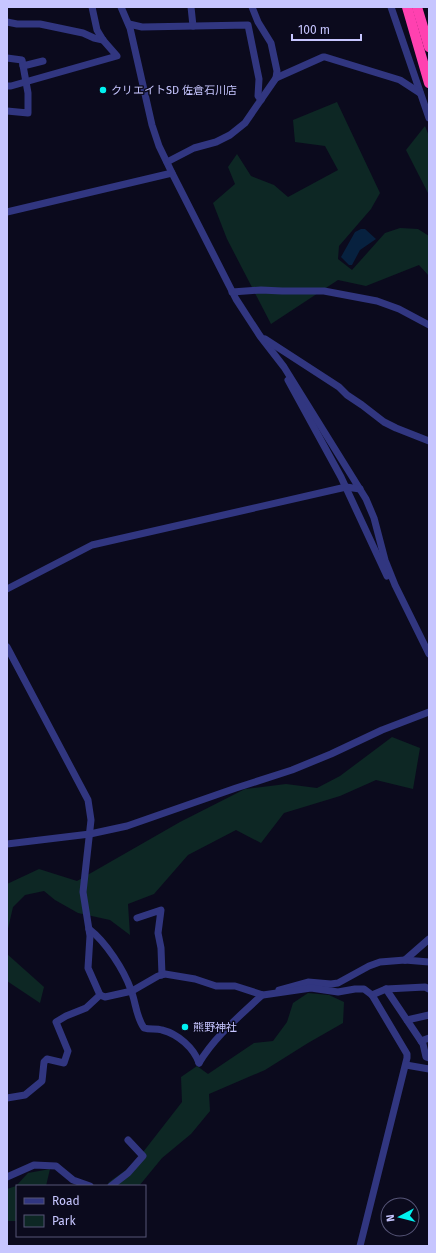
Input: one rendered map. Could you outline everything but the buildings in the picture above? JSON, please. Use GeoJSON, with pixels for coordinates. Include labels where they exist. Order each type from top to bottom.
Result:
{"type":"FeatureCollection","features":[{"type":"Feature","properties":{"kind":"highway"},"geometry":{"type":"LineString","coordinates":[[407,7],[429,83]]}},
{"type":"Feature","properties":{"kind":"highway"},"geometry":{"type":"LineString","coordinates":[[417,7],[429,47]]}},
{"type":"Feature","properties":{"kind":"street"},"geometry":{"type":"LineString","coordinates":[[7,86],[117,56],[103,40],[97,30],[92,7]]}},
{"type":"Feature","properties":{"kind":"street"},"geometry":{"type":"LineString","coordinates":[[121,7],[129,24],[152,125],[159,146],[232,292],[260,336],[284,367],[366,498],[374,518],[385,560],[415,627],[429,654]]}},
{"type":"Feature","properties":{"kind":"street"},"geometry":{"type":"LineString","coordinates":[[191,7],[193,26]]}},
{"type":"Feature","properties":{"kind":"street"},"geometry":{"type":"LineString","coordinates":[[167,162],[194,148],[216,142],[230,135],[245,123],[276,78],[278,71],[271,44],[258,22],[252,7]]}},
{"type":"Feature","properties":{"kind":"street"},"geometry":{"type":"LineString","coordinates":[[391,7],[429,118]]}},
{"type":"Feature","properties":{"kind":"street"},"geometry":{"type":"LineString","coordinates":[[7,22],[17,24],[40,24],[83,33],[103,40]]}},
{"type":"Feature","properties":{"kind":"street"},"geometry":{"type":"LineString","coordinates":[[129,24],[142,27],[248,25],[259,78],[258,96],[261,100]]}},
{"type":"Feature","properties":{"kind":"street"},"geometry":{"type":"LineString","coordinates":[[276,78],[316,59],[325,57],[400,80],[420,93]]}},
{"type":"Feature","properties":{"kind":"street"},"geometry":{"type":"LineString","coordinates":[[7,58],[22,60],[28,93],[28,113],[7,111]]}},
{"type":"Feature","properties":{"kind":"street"},"geometry":{"type":"LineString","coordinates":[[23,66],[43,60]]}},
{"type":"Feature","properties":{"kind":"street"},"geometry":{"type":"LineString","coordinates":[[7,212],[172,173]]}},
{"type":"Feature","properties":{"kind":"street"},"geometry":{"type":"LineString","coordinates":[[232,292],[261,290],[324,291],[377,301],[399,309],[429,324]]}},
{"type":"Feature","properties":{"kind":"street"},"geometry":{"type":"LineString","coordinates":[[260,336],[339,387],[347,395],[384,422],[429,441]]}},
{"type":"Feature","properties":{"kind":"street"},"geometry":{"type":"LineString","coordinates":[[271,350],[346,487],[392,587],[408,618],[415,627]]}},
{"type":"Feature","properties":{"kind":"street"},"geometry":{"type":"LineString","coordinates":[[346,487],[348,480],[347,468]]}},
{"type":"Feature","properties":{"kind":"street"},"geometry":{"type":"LineString","coordinates":[[7,589],[92,545],[346,487],[360,489]]}},
{"type":"Feature","properties":{"kind":"street"},"geometry":{"type":"LineString","coordinates":[[7,647],[85,793],[90,807],[90,834],[82,892],[90,936],[88,968],[100,995],[105,997],[132,991],[162,975],[171,974],[195,979],[216,986],[235,986],[262,995],[311,988],[338,992],[364,989],[372,995],[407,1054],[408,1058],[360,1246]]}},
{"type":"Feature","properties":{"kind":"street"},"geometry":{"type":"LineString","coordinates":[[7,844],[90,834],[127,826],[292,770],[331,754],[382,730],[429,712]]}},
{"type":"Feature","properties":{"kind":"street"},"geometry":{"type":"LineString","coordinates":[[137,918],[162,910],[158,933],[161,948],[162,975]]}},
{"type":"Feature","properties":{"kind":"street"},"geometry":{"type":"LineString","coordinates":[[89,929],[99,936],[124,973],[132,991],[138,1016],[144,1028],[148,1030],[161,1030],[171,1033],[194,1052],[199,1063],[216,1038],[262,995]]}},
{"type":"Feature","properties":{"kind":"street"},"geometry":{"type":"LineString","coordinates":[[405,960],[429,939]]}},
{"type":"Feature","properties":{"kind":"street"},"geometry":{"type":"LineString","coordinates":[[273,994],[277,991],[308,982],[331,984],[338,983],[369,966],[380,962],[405,960],[429,962]]}},
{"type":"Feature","properties":{"kind":"street"},"geometry":{"type":"LineString","coordinates":[[372,995],[386,989],[425,987],[429,989]]}},
{"type":"Feature","properties":{"kind":"street"},"geometry":{"type":"LineString","coordinates":[[386,989],[423,1044],[426,1057],[429,1058]]}},
{"type":"Feature","properties":{"kind":"street"},"geometry":{"type":"LineString","coordinates":[[7,1098],[25,1095],[42,1081],[44,1062],[47,1059],[64,1063],[68,1051],[56,1022],[66,1016],[86,1008],[100,995]]}},
{"type":"Feature","properties":{"kind":"street"},"geometry":{"type":"LineString","coordinates":[[407,1020],[429,1014]]}},
{"type":"Feature","properties":{"kind":"street"},"geometry":{"type":"LineString","coordinates":[[420,1040],[429,1038]]}},
{"type":"Feature","properties":{"kind":"street"},"geometry":{"type":"LineString","coordinates":[[406,1065],[429,1069]]}},
{"type":"Feature","properties":{"kind":"street"},"geometry":{"type":"LineString","coordinates":[[112,1185],[128,1172],[143,1156],[128,1140]]}},
{"type":"Feature","properties":{"kind":"street"},"geometry":{"type":"LineString","coordinates":[[7,1177],[34,1165],[56,1166],[73,1180],[87,1185]]}},
{"type":"Feature","properties":{"kind":"green space"},"geometry":{"type":"Polygon","coordinates":[[[337,102],[380,193],[371,209],[339,246],[338,259],[352,270],[385,233],[400,228],[418,229],[429,236],[429,276],[419,265],[366,286],[338,280],[271,324],[227,239],[213,203],[235,184],[228,167],[237,154],[251,176],[274,185],[288,197],[338,170],[325,146],[295,142],[293,120],[337,102]]]}},
{"type":"Feature","properties":{"kind":"green space"},"geometry":{"type":"Polygon","coordinates":[[[425,126],[429,136],[429,195],[406,150],[425,126]]]}},
{"type":"Feature","properties":{"kind":"green space"},"geometry":{"type":"Polygon","coordinates":[[[392,737],[420,748],[413,789],[376,780],[340,796],[284,813],[261,843],[236,830],[188,855],[154,894],[128,904],[130,935],[110,920],[78,913],[55,900],[44,891],[25,895],[13,907],[7,933],[7,884],[39,869],[77,881],[180,822],[245,789],[286,784],[317,788],[340,776],[392,737]]]}},
{"type":"Feature","properties":{"kind":"green space"},"geometry":{"type":"Polygon","coordinates":[[[7,954],[44,987],[40,1003],[7,981],[7,954]]]}},
{"type":"Feature","properties":{"kind":"green space"},"geometry":{"type":"Polygon","coordinates":[[[308,993],[329,995],[344,1002],[343,1023],[265,1070],[209,1094],[210,1111],[191,1134],[162,1158],[140,1185],[108,1185],[109,1182],[133,1165],[182,1102],[181,1077],[197,1066],[208,1074],[254,1043],[273,1041],[287,1022],[293,1003],[308,993]]]}},
{"type":"Feature","properties":{"kind":"green space"},"geometry":{"type":"Polygon","coordinates":[[[50,1169],[46,1185],[17,1185],[28,1173],[50,1169]]]}},
{"type":"Feature","properties":{"kind":"green space"},"geometry":{"type":"Polygon","coordinates":[[[16,1186],[16,1221],[7,1221],[7,1189],[16,1186]]]}},
{"type":"Feature","properties":{"kind":"water"},"geometry":{"type":"Polygon","coordinates":[[[365,229],[376,239],[360,250],[352,265],[349,265],[341,257],[355,232],[365,229]]]}},
{"type":"Feature","properties":{"kind":"place","name":"クリエイトSD 佐倉石川店"},"geometry":{"type":"Point","coordinates":[103,90]}},
{"type":"Feature","properties":{"kind":"place","name":"熊野神社"},"geometry":{"type":"Point","coordinates":[185,1027]}}]}
